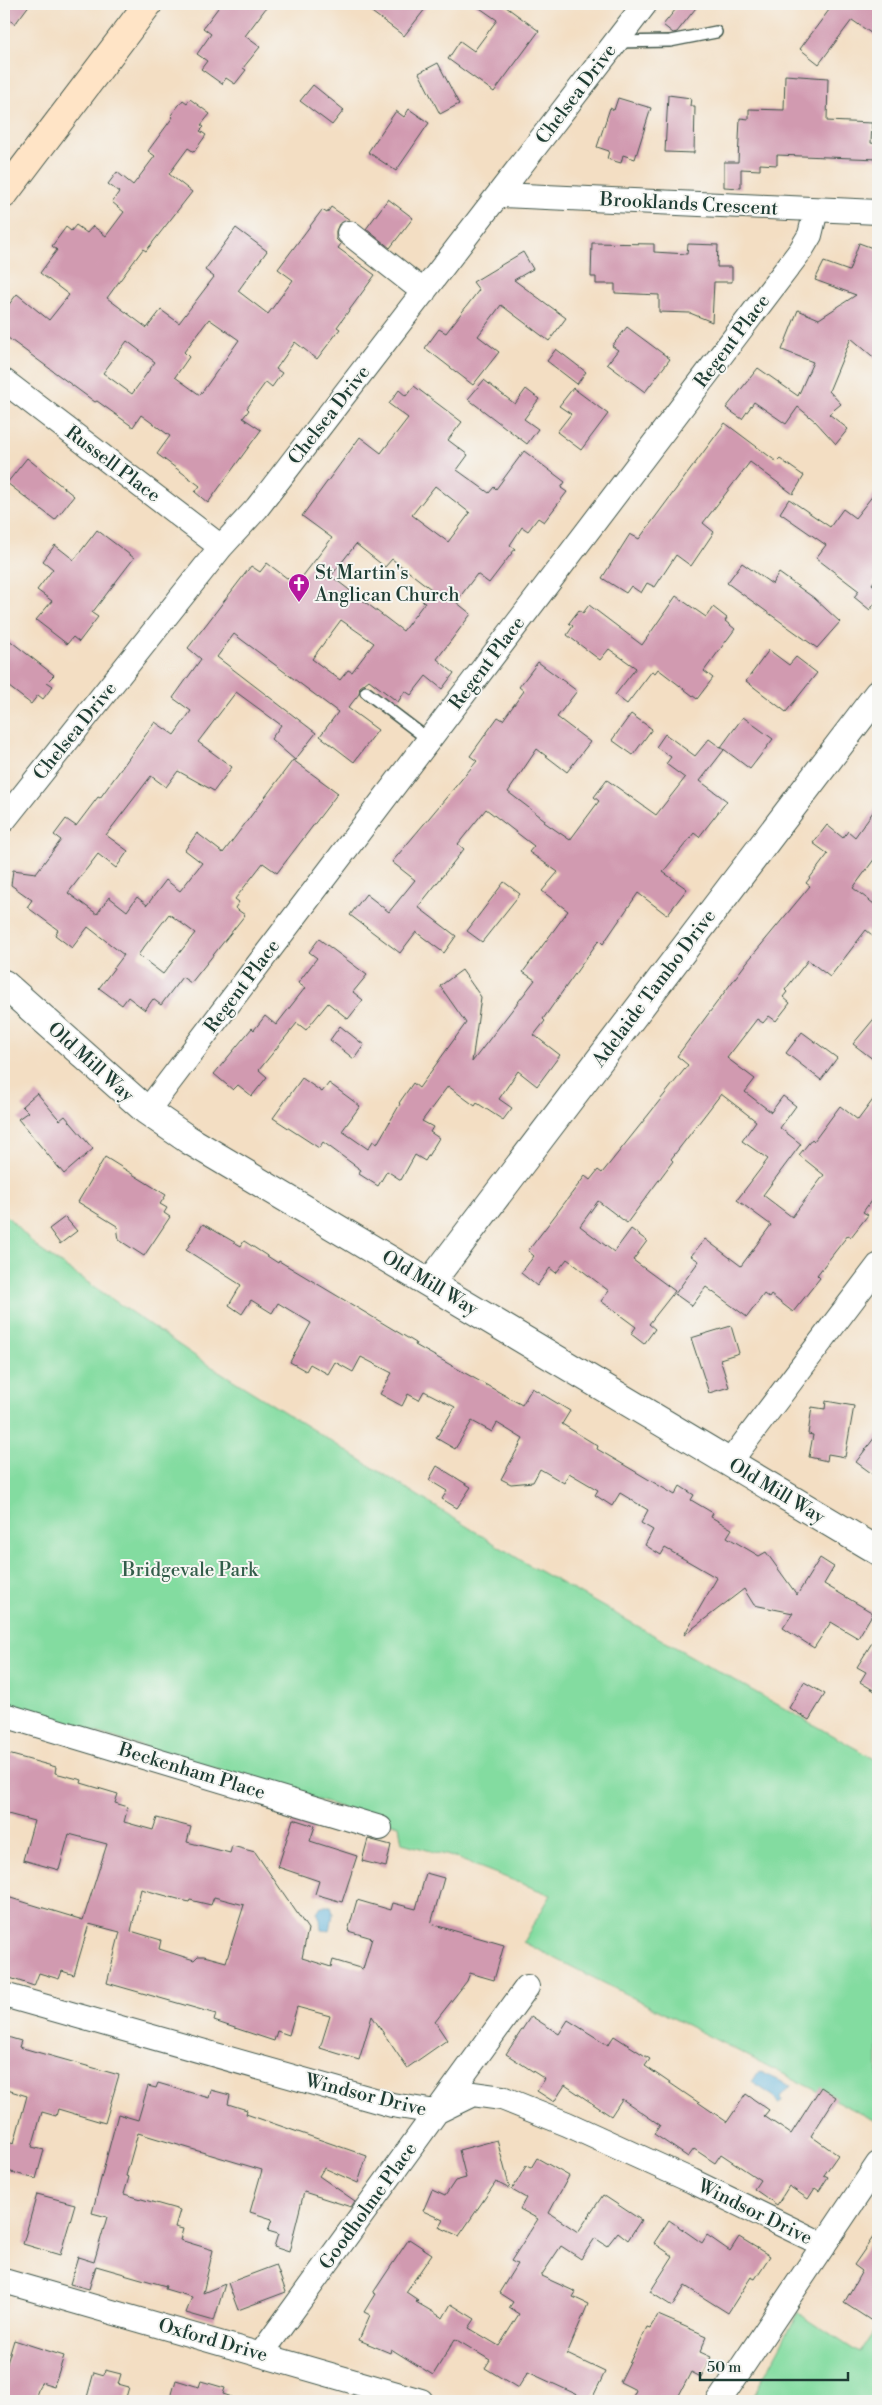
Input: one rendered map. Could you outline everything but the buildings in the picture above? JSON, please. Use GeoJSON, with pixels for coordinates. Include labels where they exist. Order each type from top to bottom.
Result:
{"type":"FeatureCollection","features":[{"type":"Feature","properties":{"kind":"main road"},"geometry":{"type":"LineString","coordinates":[[4,194],[148,4]]}},
{"type":"Feature","properties":{"kind":"street","name":"Chelsea Drive"},"geometry":{"type":"LineString","coordinates":[[4,820],[221,547],[257,508],[500,195],[645,4]]}},
{"type":"Feature","properties":{"kind":"street","name":"Brooklands Crescent"},"geometry":{"type":"LineString","coordinates":[[500,195],[878,212]]}},
{"type":"Feature","properties":{"kind":"street","name":"Regent Place"},"geometry":{"type":"LineString","coordinates":[[147,1111],[801,250],[810,235],[816,210]]}},
{"type":"Feature","properties":{"kind":"street"},"geometry":{"type":"LineString","coordinates":[[350,232],[424,292]]}},
{"type":"Feature","properties":{"kind":"street","name":"Russell Place"},"geometry":{"type":"LineString","coordinates":[[4,381],[221,547]]}},
{"type":"Feature","properties":{"kind":"street","name":"Adelaide Tambo Drive"},"geometry":{"type":"LineString","coordinates":[[430,1284],[878,694]]}},
{"type":"Feature","properties":{"kind":"street","name":"Old Mill Way"},"geometry":{"type":"LineString","coordinates":[[4,984],[147,1111],[189,1140],[878,1551]]}},
{"type":"Feature","properties":{"kind":"street"},"geometry":{"type":"LineString","coordinates":[[728,1462],[878,1266]]}},
{"type":"Feature","properties":{"kind":"street","name":"Beckenham Place"},"geometry":{"type":"LineString","coordinates":[[4,1715],[380,1828]]}},
{"type":"Feature","properties":{"kind":"street","name":"Goodholme Place"},"geometry":{"type":"LineString","coordinates":[[261,2354],[527,1987]]}},
{"type":"Feature","properties":{"kind":"street","name":"Windsor Drive"},"geometry":{"type":"LineString","coordinates":[[4,1995],[392,2105],[436,2112],[473,2094],[502,2098],[567,2124],[824,2245]]}},
{"type":"Feature","properties":{"kind":"street"},"geometry":{"type":"LineString","coordinates":[[719,2401],[878,2164]]}},
{"type":"Feature","properties":{"kind":"street","name":"Oxford Drive"},"geometry":{"type":"LineString","coordinates":[[4,2281],[422,2401]]}},
{"type":"Feature","properties":{"kind":"lane"},"geometry":{"type":"LineString","coordinates":[[616,42],[670,41],[716,32]]}},
{"type":"Feature","properties":{"kind":"lane"},"geometry":{"type":"LineString","coordinates":[[366,692],[429,740]]}},
{"type":"Feature","properties":{"kind":"green space","name":"Bridgevale Park"},"geometry":{"type":"Polygon","coordinates":[[[4,1213],[39,1249],[198,1358],[527,1564],[878,1761],[878,2122],[523,1942],[551,1895],[453,1857],[402,1843],[399,1825],[4,1704],[4,1213]]]}},
{"type":"Feature","properties":{"kind":"green space"},"geometry":{"type":"Polygon","coordinates":[[[798,2313],[859,2353],[878,2324],[878,2401],[751,2401],[798,2313]]]}},
{"type":"Feature","properties":{"kind":"water"},"geometry":{"type":"Polygon","coordinates":[[[321,1906],[331,1906],[333,1914],[330,1931],[321,1930],[317,1912],[321,1906]]]}},
{"type":"Feature","properties":{"kind":"water"},"geometry":{"type":"Polygon","coordinates":[[[759,2071],[791,2086],[781,2097],[782,2101],[778,2103],[773,2096],[752,2082],[759,2071]]]}},
{"type":"Feature","properties":{"kind":"place","name":"St Martin's Anglican Church"},"geometry":{"type":"Point","coordinates":[299,603]}}]}
